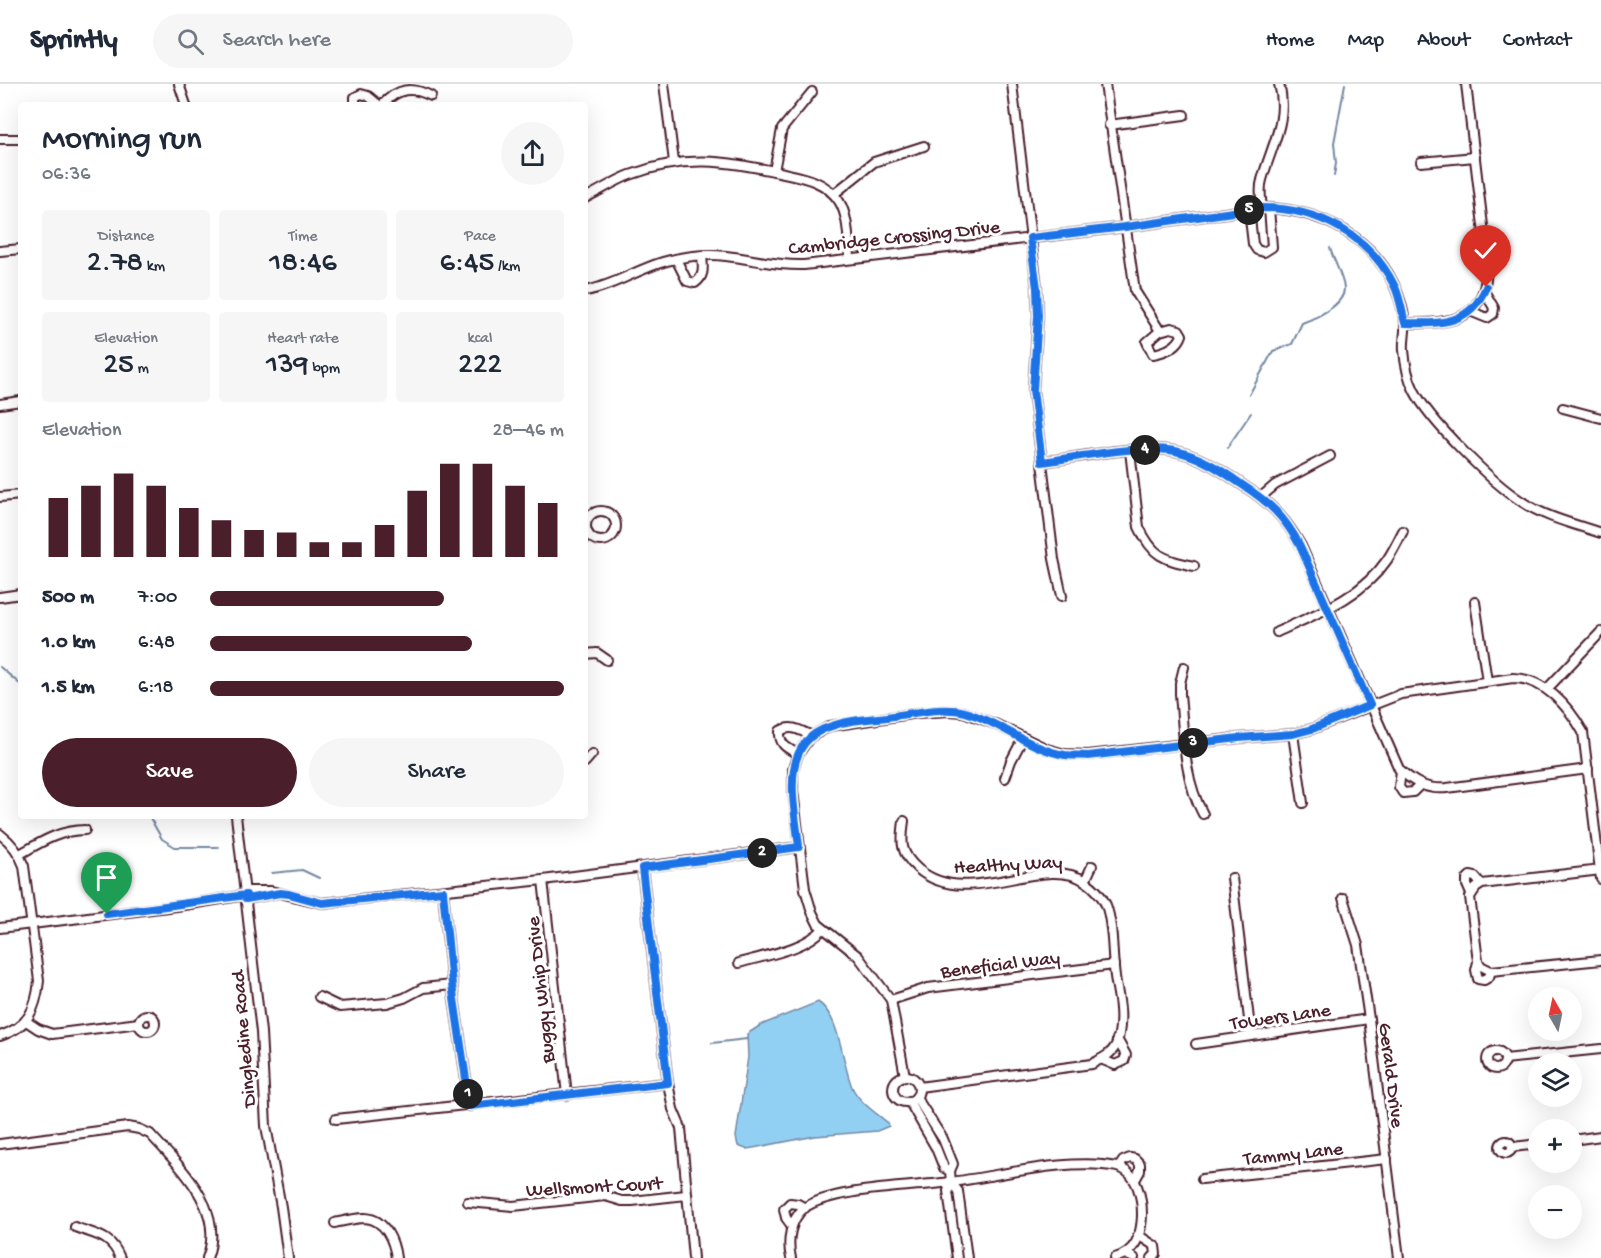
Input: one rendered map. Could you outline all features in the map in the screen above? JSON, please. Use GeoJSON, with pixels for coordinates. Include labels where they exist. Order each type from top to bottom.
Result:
{"type":"FeatureCollection","features":[{"type":"Feature","properties":{"kind":"street"},"geometry":{"type":"LineString","coordinates":[[179,84],[185,102]]}},
{"type":"Feature","properties":{"kind":"street"},"geometry":{"type":"LineString","coordinates":[[664,84],[674,162]]}},
{"type":"Feature","properties":{"kind":"street"},"geometry":{"type":"LineString","coordinates":[[1012,84],[1037,288],[1038,316],[1033,390],[1054,559],[1062,596]]}},
{"type":"Feature","properties":{"kind":"street"},"geometry":{"type":"LineString","coordinates":[[1105,84],[1109,125],[1135,291],[1160,331]]}},
{"type":"Feature","properties":{"kind":"street"},"geometry":{"type":"LineString","coordinates":[[1249,210],[1253,244],[1257,250],[1264,252],[1272,247],[1266,208],[1260,191],[1261,180],[1277,138],[1282,110],[1279,84]]}},
{"type":"Feature","properties":{"kind":"street"},"geometry":{"type":"LineString","coordinates":[[1405,323],[1452,321],[1470,311],[1479,302],[1484,291],[1488,273],[1487,259],[1466,84]]}},
{"type":"Feature","properties":{"kind":"street"},"geometry":{"type":"LineString","coordinates":[[384,102],[404,90],[418,89],[431,96]]}},
{"type":"Feature","properties":{"kind":"street"},"geometry":{"type":"LineString","coordinates":[[774,171],[782,129],[812,92]]}},
{"type":"Feature","properties":{"kind":"street"},"geometry":{"type":"LineString","coordinates":[[355,102],[355,97],[361,94],[376,102]]}},
{"type":"Feature","properties":{"kind":"street"},"geometry":{"type":"LineString","coordinates":[[1109,125],[1184,115]]}},
{"type":"Feature","properties":{"kind":"street"},"geometry":{"type":"LineString","coordinates":[[0,139],[18,139]]}},
{"type":"Feature","properties":{"kind":"street"},"geometry":{"type":"LineString","coordinates":[[834,194],[874,162],[924,146]]}},
{"type":"Feature","properties":{"kind":"street"},"geometry":{"type":"LineString","coordinates":[[1421,162],[1475,157]]}},
{"type":"Feature","properties":{"kind":"street"},"geometry":{"type":"LineString","coordinates":[[588,196],[629,175],[674,162],[719,161],[808,178],[823,185],[834,194],[844,214],[850,260]]}},
{"type":"Feature","properties":{"kind":"street","name":"Cambridge Crossing Drive"},"geometry":{"type":"LineString","coordinates":[[588,290],[676,260],[702,256],[725,256],[785,266],[1125,227],[1266,208],[1284,208],[1332,222],[1371,251],[1396,290],[1405,323],[1404,350],[1409,377],[1422,404],[1438,423],[1494,480],[1521,501],[1558,519],[1601,533]]}},
{"type":"Feature","properties":{"kind":"street"},"geometry":{"type":"LineString","coordinates":[[0,251],[18,249]]}},
{"type":"Feature","properties":{"kind":"street"},"geometry":{"type":"LineString","coordinates":[[676,260],[687,281],[695,283],[703,273],[702,256]]}},
{"type":"Feature","properties":{"kind":"street"},"geometry":{"type":"LineString","coordinates":[[1470,311],[1487,318],[1492,314],[1494,308],[1484,291]]}},
{"type":"Feature","properties":{"kind":"street"},"geometry":{"type":"LineString","coordinates":[[0,404],[18,401]]}},
{"type":"Feature","properties":{"kind":"street"},"geometry":{"type":"LineString","coordinates":[[1563,408],[1601,418]]}},
{"type":"Feature","properties":{"kind":"street"},"geometry":{"type":"LineString","coordinates":[[1042,462],[1154,449],[1176,451],[1215,466],[1261,497],[1291,529],[1401,771],[1420,785],[1434,789],[1448,788],[1588,769]]}},
{"type":"Feature","properties":{"kind":"street"},"geometry":{"type":"LineString","coordinates":[[1130,451],[1139,527],[1143,535],[1162,558],[1194,566]]}},
{"type":"Feature","properties":{"kind":"street"},"geometry":{"type":"LineString","coordinates":[[1261,497],[1275,484],[1330,456]]}},
{"type":"Feature","properties":{"kind":"street"},"geometry":{"type":"LineString","coordinates":[[0,497],[18,495]]}},
{"type":"Feature","properties":{"kind":"street"},"geometry":{"type":"LineString","coordinates":[[1277,632],[1353,594],[1374,576],[1387,560],[1403,531]]}},
{"type":"Feature","properties":{"kind":"street"},"geometry":{"type":"LineString","coordinates":[[0,597],[18,594]]}},
{"type":"Feature","properties":{"kind":"street"},"geometry":{"type":"LineString","coordinates":[[1475,602],[1487,681]]}},
{"type":"Feature","properties":{"kind":"street"},"geometry":{"type":"LineString","coordinates":[[1546,689],[1601,632]]}},
{"type":"Feature","properties":{"kind":"street"},"geometry":{"type":"LineString","coordinates":[[588,654],[597,653],[608,660]]}},
{"type":"Feature","properties":{"kind":"street"},"geometry":{"type":"LineString","coordinates":[[1184,667],[1180,694],[1185,744],[1191,790],[1203,814]]}},
{"type":"Feature","properties":{"kind":"street"},"geometry":{"type":"LineString","coordinates":[[905,1076],[891,1000],[858,956],[818,924],[805,889],[792,778],[798,754],[812,736],[822,729],[839,724],[918,713],[963,712],[1065,754],[1088,756],[1293,734],[1401,694],[1487,681],[1531,679],[1546,689],[1576,720],[1583,732],[1601,873],[1481,884],[1471,894]]}},
{"type":"Feature","properties":{"kind":"street"},"geometry":{"type":"LineString","coordinates":[[798,754],[784,747],[780,731],[794,727],[812,736]]}},
{"type":"Feature","properties":{"kind":"street"},"geometry":{"type":"LineString","coordinates":[[1293,734],[1303,803]]}},
{"type":"Feature","properties":{"kind":"street"},"geometry":{"type":"LineString","coordinates":[[1005,778],[1023,738]]}},
{"type":"Feature","properties":{"kind":"street"},"geometry":{"type":"LineString","coordinates":[[588,759],[592,754]]}},
{"type":"Feature","properties":{"kind":"street"},"geometry":{"type":"LineString","coordinates":[[1401,771],[1399,782],[1401,791],[1410,793],[1420,785]]}},
{"type":"Feature","properties":{"kind":"street","name":"Dingledine Road"},"geometry":{"type":"LineString","coordinates":[[236,819],[261,1032],[266,1126],[288,1258]]}},
{"type":"Feature","properties":{"kind":"street","name":"Healthy Way"},"geometry":{"type":"LineString","coordinates":[[904,821],[901,841],[904,854],[922,872],[943,883],[966,885],[1059,874],[1085,881],[1101,896],[1106,904],[1120,1008],[1117,1039],[1126,1055],[1124,1061],[1115,1065],[1101,1059],[1092,1064],[919,1087]]}},
{"type":"Feature","properties":{"kind":"street"},"geometry":{"type":"LineString","coordinates":[[20,854],[58,834],[71,830],[85,830]]}},
{"type":"Feature","properties":{"kind":"street"},"geometry":{"type":"LineString","coordinates":[[0,834],[20,854],[24,867],[39,981],[37,1000],[26,1021],[15,1030],[0,1036]]}},
{"type":"Feature","properties":{"kind":"street"},"geometry":{"type":"LineString","coordinates":[[0,927],[271,891],[322,903],[543,880],[799,847]]}},
{"type":"Feature","properties":{"kind":"street","name":"Healthy Way"},"geometry":{"type":"LineString","coordinates":[[1085,881],[1092,866]]}},
{"type":"Feature","properties":{"kind":"street"},"geometry":{"type":"LineString","coordinates":[[642,868],[668,1083],[673,1109],[681,1128],[693,1258]]}},
{"type":"Feature","properties":{"kind":"street"},"geometry":{"type":"LineString","coordinates":[[1481,884],[1475,877],[1470,876],[1467,879],[1471,894],[1478,962],[1481,966],[1491,971],[1601,960]]}},
{"type":"Feature","properties":{"kind":"street"},"geometry":{"type":"LineString","coordinates":[[1232,878],[1251,1036]]}},
{"type":"Feature","properties":{"kind":"street","name":"Buggy Whip Drive"},"geometry":{"type":"LineString","coordinates":[[543,880],[567,1095]]}},
{"type":"Feature","properties":{"kind":"street"},"geometry":{"type":"LineString","coordinates":[[443,891],[452,985],[470,1106]]}},
{"type":"Feature","properties":{"kind":"street","name":"Gerald Drive"},"geometry":{"type":"LineString","coordinates":[[1343,898],[1358,945],[1399,1258]]}},
{"type":"Feature","properties":{"kind":"street"},"geometry":{"type":"LineString","coordinates":[[739,963],[804,944],[816,937],[823,929]]}},
{"type":"Feature","properties":{"kind":"street","name":"Beneficial Way"},"geometry":{"type":"LineString","coordinates":[[891,1000],[928,988],[1114,965]]}},
{"type":"Feature","properties":{"kind":"street"},"geometry":{"type":"LineString","coordinates":[[319,997],[340,1006],[387,1003],[404,998],[423,988],[452,985]]}},
{"type":"Feature","properties":{"kind":"street","name":"Towers Lane"},"geometry":{"type":"LineString","coordinates":[[1196,1044],[1369,1019]]}},
{"type":"Feature","properties":{"kind":"street"},"geometry":{"type":"LineString","coordinates":[[26,1021],[52,1034],[139,1023]]}},
{"type":"Feature","properties":{"kind":"street"},"geometry":{"type":"LineString","coordinates":[[1101,1059],[1108,1056],[1117,1039]]}},
{"type":"Feature","properties":{"kind":"street"},"geometry":{"type":"LineString","coordinates":[[1505,1059],[1601,1049]]}},
{"type":"Feature","properties":{"kind":"street"},"geometry":{"type":"LineString","coordinates":[[905,1076],[913,1078],[919,1087],[913,1099],[897,1098],[894,1091],[897,1079],[905,1076]]}},
{"type":"Feature","properties":{"kind":"street"},"geometry":{"type":"LineString","coordinates":[[336,1119],[668,1083]]}},
{"type":"Feature","properties":{"kind":"street"},"geometry":{"type":"LineString","coordinates":[[913,1099],[944,1168],[950,1171],[951,1182],[948,1191],[957,1258]]}},
{"type":"Feature","properties":{"kind":"street"},"geometry":{"type":"LineString","coordinates":[[0,1144],[128,1127],[150,1134],[198,1189],[206,1207],[211,1236],[207,1258]]}},
{"type":"Feature","properties":{"kind":"street"},"geometry":{"type":"LineString","coordinates":[[1582,1139],[1601,1137]]}},
{"type":"Feature","properties":{"kind":"street"},"geometry":{"type":"LineString","coordinates":[[1512,1147],[1528,1145]]}},
{"type":"Feature","properties":{"kind":"street"},"geometry":{"type":"LineString","coordinates":[[1119,1167],[1123,1161],[1130,1158],[1135,1159],[1140,1164],[1140,1171],[1135,1180]]}},
{"type":"Feature","properties":{"kind":"street","name":"Tammy Lane"},"geometry":{"type":"LineString","coordinates":[[1202,1179],[1387,1159]]}},
{"type":"Feature","properties":{"kind":"street"},"geometry":{"type":"LineString","coordinates":[[791,1258],[789,1246],[793,1222],[804,1208],[828,1197],[1067,1165],[1119,1167],[1127,1171],[1135,1180],[1142,1200],[1137,1241],[1125,1254],[1115,1258]]}},
{"type":"Feature","properties":{"kind":"street"},"geometry":{"type":"LineString","coordinates":[[951,1182],[958,1191],[967,1258]]}},
{"type":"Feature","properties":{"kind":"street","name":"Wellsmont Court"},"geometry":{"type":"LineString","coordinates":[[468,1202],[513,1206],[606,1196],[622,1201],[632,1201],[686,1195]]}},
{"type":"Feature","properties":{"kind":"street"},"geometry":{"type":"LineString","coordinates":[[792,1226],[786,1218],[784,1209],[790,1203],[804,1208]]}},
{"type":"Feature","properties":{"kind":"street"},"geometry":{"type":"LineString","coordinates":[[335,1223],[364,1218],[378,1223],[390,1236],[396,1258]]}},
{"type":"Feature","properties":{"kind":"street"},"geometry":{"type":"LineString","coordinates":[[75,1227],[106,1238],[115,1246],[120,1258]]}},
{"type":"Feature","properties":{"kind":"street"},"geometry":{"type":"LineString","coordinates":[[1138,1235],[1155,1246],[1156,1254],[1152,1258]]}},
{"type":"Feature","properties":{"kind":"street"},"geometry":{"type":"LineString","coordinates":[[1125,1254],[1134,1258]]}},
{"type":"Feature","properties":{"kind":"water"},"geometry":{"type":"Polygon","coordinates":[[[818,1002],[831,1018],[836,1029],[852,1087],[859,1097],[889,1126],[877,1131],[815,1136],[746,1149],[738,1146],[736,1137],[748,1057],[747,1034],[761,1025],[818,1002]]]}},
{"type":"Feature","properties":{"kind":"waterway"},"geometry":{"type":"LineString","coordinates":[[1334,176],[1336,163],[1334,143],[1345,84]]}},
{"type":"Feature","properties":{"kind":"waterway"},"geometry":{"type":"LineString","coordinates":[[1249,395],[1273,351],[1292,344],[1302,323],[1328,310],[1340,300],[1344,288],[1330,248]]}},
{"type":"Feature","properties":{"kind":"waterway"},"geometry":{"type":"LineString","coordinates":[[1227,448],[1251,413]]}},
{"type":"Feature","properties":{"kind":"waterway"},"geometry":{"type":"LineString","coordinates":[[0,667],[18,682]]}},
{"type":"Feature","properties":{"kind":"waterway"},"geometry":{"type":"LineString","coordinates":[[151,819],[162,839],[175,847],[218,847]]}},
{"type":"Feature","properties":{"kind":"waterway"},"geometry":{"type":"LineString","coordinates":[[272,873],[302,870],[319,878]]}},
{"type":"Feature","properties":{"kind":"waterway"},"geometry":{"type":"LineString","coordinates":[[712,1043],[747,1039]]}},
{"type":"Feature","properties":{"kind":"route"},"geometry":{"type":"LineString","coordinates":[[107,914],[246,895],[246,899],[280,893],[322,903],[443,891],[452,985],[470,1106],[668,1083],[642,868],[799,847],[793,769],[804,744],[822,729],[839,724],[918,713],[963,712],[995,724],[1047,749],[1065,754],[1088,756],[1143,748],[1293,734],[1332,722],[1370,705],[1300,546],[1286,522],[1261,497],[1215,466],[1176,451],[1154,449],[1042,462],[1033,390],[1038,316],[1037,288],[1030,238],[1262,208],[1284,208],[1332,222],[1346,230],[1371,251],[1396,290],[1405,323],[1429,324],[1452,321],[1470,311],[1479,302],[1486,287]]}}]}
